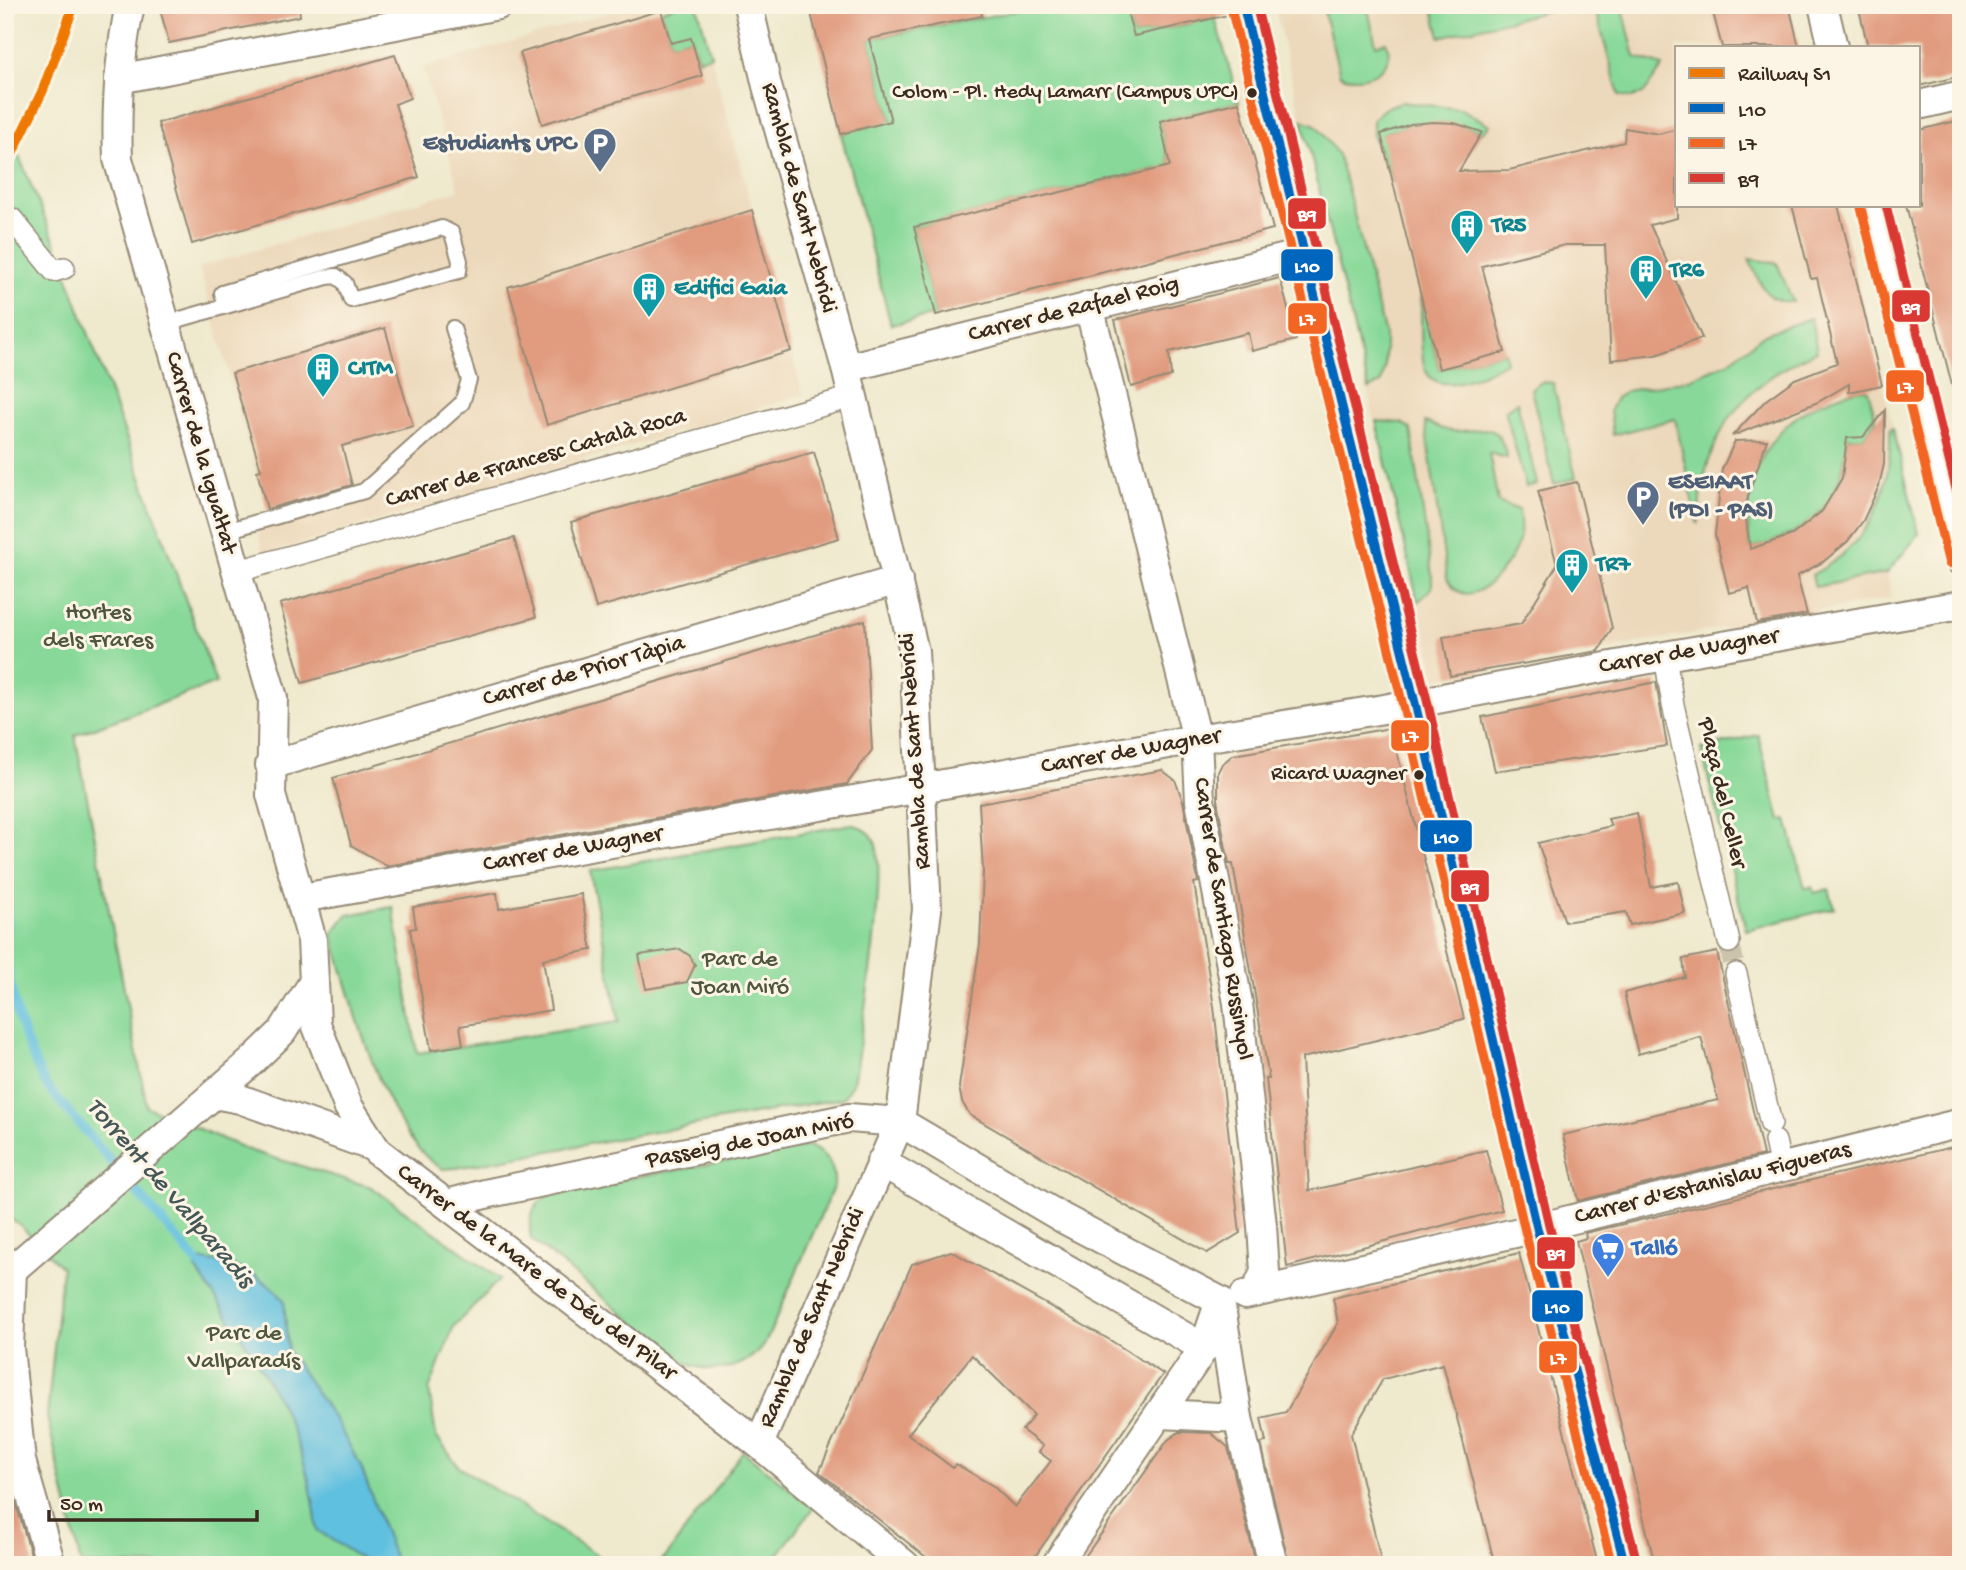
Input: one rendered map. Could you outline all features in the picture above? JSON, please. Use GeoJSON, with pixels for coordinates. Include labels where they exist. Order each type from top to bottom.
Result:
{"type":"FeatureCollection","features":[{"type":"Feature","properties":{"kind":"street","name":"Carrer de la Igualtat"},"geometry":{"type":"LineString","coordinates":[[130,5],[120,49],[118,159],[163,324],[273,698],[271,795],[302,898]]}},
{"type":"Feature","properties":{"kind":"street"},"geometry":{"type":"LineString","coordinates":[[119,79],[498,5]]}},
{"type":"Feature","properties":{"kind":"street","name":"Rambla de Sant Nebridi"},"geometry":{"type":"LineString","coordinates":[[748,5],[767,86],[846,368],[914,651],[927,910],[900,1122],[759,1444]]}},
{"type":"Feature","properties":{"kind":"street"},"geometry":{"type":"LineString","coordinates":[[1243,5],[1302,254],[1342,402],[1415,704],[1537,1228],[1625,1565]]}},
{"type":"Feature","properties":{"kind":"street"},"geometry":{"type":"LineString","coordinates":[[1823,5],[1833,46]]}},
{"type":"Feature","properties":{"kind":"street"},"geometry":{"type":"LineString","coordinates":[[1920,105],[1961,95]]}},
{"type":"Feature","properties":{"kind":"street"},"geometry":{"type":"LineString","coordinates":[[1873,206],[1961,561]]}},
{"type":"Feature","properties":{"kind":"street"},"geometry":{"type":"LineString","coordinates":[[12,219],[54,271],[64,268]]}},
{"type":"Feature","properties":{"kind":"street","name":"Carrer de Rafael Roig"},"geometry":{"type":"LineString","coordinates":[[846,368],[1302,254]]}},
{"type":"Feature","properties":{"kind":"street","name":"Carrer de Santiago Russinyol"},"geometry":{"type":"LineString","coordinates":[[1089,306],[1197,739],[1200,801],[1238,1003],[1262,1226],[1265,1272],[1256,1291]]}},
{"type":"Feature","properties":{"kind":"street","name":"Carrer de Francesc Català Roca"},"geometry":{"type":"LineString","coordinates":[[235,572],[852,397]]}},
{"type":"Feature","properties":{"kind":"street","name":"Carrer de Prior Tàpia"},"geometry":{"type":"LineString","coordinates":[[270,765],[898,580]]}},
{"type":"Feature","properties":{"kind":"street","name":"Carrer de Wagner"},"geometry":{"type":"LineString","coordinates":[[302,898],[921,787],[972,781],[1197,739],[1415,704],[1665,656],[1961,605]]}},
{"type":"Feature","properties":{"kind":"street","name":"Plaça del Celler"},"geometry":{"type":"LineString","coordinates":[[1665,656],[1673,705],[1729,942]]}},
{"type":"Feature","properties":{"kind":"street","name":"Carrer de la Mare de Déu del Pilar"},"geometry":{"type":"LineString","coordinates":[[302,898],[312,940],[316,1024],[348,1106],[374,1147],[759,1444],[905,1565]]}},
{"type":"Feature","properties":{"kind":"street"},"geometry":{"type":"LineString","coordinates":[[1736,974],[1776,1144]]}},
{"type":"Feature","properties":{"kind":"street"},"geometry":{"type":"LineString","coordinates":[[51,1565],[13,1460],[9,1265],[46,1241],[282,1032],[313,983]]}},
{"type":"Feature","properties":{"kind":"street"},"geometry":{"type":"LineString","coordinates":[[214,1094],[240,1098],[374,1147]]}},
{"type":"Feature","properties":{"kind":"street","name":"Passeig de Joan Miró"},"geometry":{"type":"LineString","coordinates":[[447,1204],[849,1118],[900,1122],[1064,1219],[1220,1301]]}},
{"type":"Feature","properties":{"kind":"street","name":"Carrer d'Estanislau Figueras"},"geometry":{"type":"LineString","coordinates":[[1220,1301],[1537,1228],[1776,1144],[1961,1123]]}},
{"type":"Feature","properties":{"kind":"street","name":"Passeig de Joan Miró"},"geometry":{"type":"LineString","coordinates":[[881,1162],[1204,1348]]}},
{"type":"Feature","properties":{"kind":"street"},"geometry":{"type":"LineString","coordinates":[[1056,1565],[1204,1348],[1220,1301]]}},
{"type":"Feature","properties":{"kind":"street"},"geometry":{"type":"LineString","coordinates":[[1220,1301],[1238,1418],[1273,1565]]}},
{"type":"Feature","properties":{"kind":"street"},"geometry":{"type":"LineString","coordinates":[[1161,1414],[1238,1418]]}},
{"type":"Feature","properties":{"kind":"lane"},"geometry":{"type":"LineString","coordinates":[[163,324],[336,276],[345,283],[351,300],[458,271],[460,261],[452,233],[442,228],[222,293],[226,306]]}},
{"type":"Feature","properties":{"kind":"lane"},"geometry":{"type":"LineString","coordinates":[[223,532],[365,491],[462,403],[469,380],[453,328]]}},
{"type":"Feature","properties":{"kind":"shaded area"},"geometry":{"type":"Polygon","coordinates":[[[635,5],[659,5],[661,10],[679,5],[697,5],[803,395],[263,555],[258,532],[272,527],[199,267],[459,190],[423,68],[635,5]]]}},
{"type":"Feature","properties":{"kind":"shaded area"},"geometry":{"type":"Polygon","coordinates":[[[1274,5],[1789,5],[1799,46],[1675,46],[1675,206],[1838,206],[1919,534],[1887,573],[1893,598],[1437,679],[1274,5]]]}},
{"type":"Feature","properties":{"kind":"green space"},"geometry":{"type":"Polygon","coordinates":[[[679,5],[697,5],[711,55],[698,59],[691,38],[671,43],[661,10],[679,5]]]}},
{"type":"Feature","properties":{"kind":"green space"},"geometry":{"type":"Polygon","coordinates":[[[1048,5],[1125,5],[1134,36],[1215,18],[1239,102],[1160,121],[1170,166],[914,227],[936,315],[891,325],[841,134],[891,120],[869,39],[1048,5]]]}},
{"type":"Feature","properties":{"kind":"green space"},"geometry":{"type":"Polygon","coordinates":[[[1322,5],[1367,5],[1376,45],[1386,42],[1389,52],[1383,67],[1376,73],[1358,78],[1340,75],[1322,5]]]}},
{"type":"Feature","properties":{"kind":"green space"},"geometry":{"type":"Polygon","coordinates":[[[1432,5],[1573,5],[1440,37],[1432,5]]]}},
{"type":"Feature","properties":{"kind":"green space"},"geometry":{"type":"Polygon","coordinates":[[[1594,5],[1622,5],[1635,57],[1663,66],[1645,92],[1633,98],[1619,95],[1594,5]]]}},
{"type":"Feature","properties":{"kind":"green space"},"geometry":{"type":"Polygon","coordinates":[[[1401,102],[1461,109],[1490,125],[1482,132],[1444,123],[1419,124],[1382,134],[1395,187],[1373,136],[1373,119],[1385,108],[1401,102]]]}},
{"type":"Feature","properties":{"kind":"green space"},"geometry":{"type":"Polygon","coordinates":[[[1302,120],[1316,125],[1338,155],[1385,335],[1385,367],[1381,383],[1369,389],[1302,120]]]}},
{"type":"Feature","properties":{"kind":"green space","name":"Parc de Vallparadís"},"geometry":{"type":"Polygon","coordinates":[[[5,123],[55,242],[216,683],[75,735],[147,1107],[251,1151],[371,1187],[500,1279],[454,1326],[429,1390],[436,1436],[459,1467],[613,1565],[81,1565],[47,1417],[62,1268],[20,1225],[5,1215],[5,123]]]}},
{"type":"Feature","properties":{"kind":"green space"},"geometry":{"type":"Polygon","coordinates":[[[1749,259],[1777,263],[1793,302],[1775,299],[1769,295],[1749,259]]]}},
{"type":"Feature","properties":{"kind":"green space"},"geometry":{"type":"Polygon","coordinates":[[[1421,294],[1439,369],[1505,352],[1506,362],[1465,381],[1442,383],[1433,379],[1426,371],[1422,355],[1421,294]]]}},
{"type":"Feature","properties":{"kind":"green space"},"geometry":{"type":"Polygon","coordinates":[[[1811,318],[1817,351],[1766,380],[1746,398],[1717,440],[1707,465],[1698,524],[1675,419],[1613,435],[1610,410],[1616,398],[1627,391],[1687,380],[1727,363],[1765,334],[1811,318]]]}},
{"type":"Feature","properties":{"kind":"green space"},"geometry":{"type":"Polygon","coordinates":[[[1542,382],[1553,383],[1576,478],[1554,484],[1531,389],[1542,382]]]}},
{"type":"Feature","properties":{"kind":"green space"},"geometry":{"type":"Polygon","coordinates":[[[1862,389],[1868,390],[1876,421],[1863,437],[1847,438],[1839,481],[1831,498],[1807,524],[1791,534],[1750,549],[1748,518],[1751,491],[1758,466],[1770,444],[1787,425],[1808,410],[1833,398],[1862,389]]]}},
{"type":"Feature","properties":{"kind":"green space"},"geometry":{"type":"Polygon","coordinates":[[[1517,402],[1537,484],[1526,487],[1505,411],[1517,402]]]}},
{"type":"Feature","properties":{"kind":"green space"},"geometry":{"type":"Polygon","coordinates":[[[1376,421],[1402,423],[1411,429],[1432,575],[1432,588],[1418,602],[1376,421]]]}},
{"type":"Feature","properties":{"kind":"green space"},"geometry":{"type":"Polygon","coordinates":[[[1425,422],[1452,431],[1494,432],[1499,436],[1507,458],[1489,453],[1498,502],[1519,510],[1520,535],[1513,553],[1497,576],[1477,592],[1466,594],[1456,590],[1447,578],[1425,422]]]}},
{"type":"Feature","properties":{"kind":"green space"},"geometry":{"type":"Polygon","coordinates":[[[1893,428],[1919,534],[1887,573],[1815,587],[1812,575],[1849,548],[1874,514],[1887,475],[1890,429],[1893,428]]]}},
{"type":"Feature","properties":{"kind":"green space"},"geometry":{"type":"Polygon","coordinates":[[[1758,735],[1780,820],[1787,819],[1805,888],[1812,887],[1814,893],[1829,889],[1834,908],[1746,930],[1701,749],[1758,735]]]}},
{"type":"Feature","properties":{"kind":"green space","name":"Parc de Joan Miró"},"geometry":{"type":"Polygon","coordinates":[[[852,824],[865,830],[874,839],[878,856],[878,882],[873,949],[856,1067],[853,1082],[843,1098],[456,1168],[443,1169],[422,1153],[387,1097],[360,1027],[332,934],[347,915],[393,907],[417,1053],[619,1022],[590,871],[852,824]]]}},
{"type":"Feature","properties":{"kind":"green space"},"geometry":{"type":"Polygon","coordinates":[[[809,1146],[829,1161],[834,1185],[765,1344],[737,1365],[716,1369],[693,1366],[681,1361],[531,1239],[533,1211],[553,1192],[809,1146]]]}},
{"type":"Feature","properties":{"kind":"green space"},"geometry":{"type":"Polygon","coordinates":[[[743,1451],[813,1508],[770,1565],[655,1565],[665,1558],[743,1451]]]}},
{"type":"Feature","properties":{"kind":"water"},"geometry":{"type":"Polygon","coordinates":[[[195,1260],[244,1270],[266,1283],[284,1300],[288,1351],[337,1423],[361,1467],[397,1565],[370,1565],[317,1530],[312,1493],[290,1424],[256,1361],[196,1269],[195,1260]]]}},
{"type":"Feature","properties":{"kind":"building"},"geometry":{"type":"Polygon","coordinates":[[[159,5],[299,5],[300,16],[169,43],[159,5]]]}},
{"type":"Feature","properties":{"kind":"building"},"geometry":{"type":"Polygon","coordinates":[[[809,5],[981,5],[982,16],[869,39],[891,121],[841,134],[809,5]]]}},
{"type":"Feature","properties":{"kind":"building"},"geometry":{"type":"Polygon","coordinates":[[[1125,5],[1227,5],[1228,15],[1134,36],[1125,5]]]}},
{"type":"Feature","properties":{"kind":"building"},"geometry":{"type":"Polygon","coordinates":[[[1711,5],[1789,5],[1799,46],[1722,46],[1711,5]]]}},
{"type":"Feature","properties":{"kind":"building"},"geometry":{"type":"Polygon","coordinates":[[[1858,5],[1961,5],[1961,76],[1920,86],[1920,46],[1868,46],[1858,5]]]}},
{"type":"Feature","properties":{"kind":"building"},"geometry":{"type":"Polygon","coordinates":[[[661,10],[671,43],[691,38],[702,76],[542,124],[520,53],[661,10]]]}},
{"type":"Feature","properties":{"kind":"building"},"geometry":{"type":"Polygon","coordinates":[[[395,55],[410,98],[395,104],[419,177],[192,244],[158,123],[395,55]]]}},
{"type":"Feature","properties":{"kind":"building"},"geometry":{"type":"Polygon","coordinates":[[[1239,102],[1273,229],[936,315],[914,227],[1170,166],[1160,121],[1239,102]]]}},
{"type":"Feature","properties":{"kind":"building"},"geometry":{"type":"Polygon","coordinates":[[[1961,120],[1961,388],[1953,389],[1906,206],[1920,206],[1920,130],[1961,120]]]}},
{"type":"Feature","properties":{"kind":"building","name":"TR5"},"geometry":{"type":"Polygon","coordinates":[[[1454,123],[1482,132],[1459,171],[1509,170],[1624,142],[1625,128],[1659,134],[1675,130],[1677,218],[1650,225],[1702,338],[1656,355],[1611,360],[1605,245],[1565,245],[1482,266],[1505,352],[1439,369],[1381,134],[1411,124],[1454,123]]]}},
{"type":"Feature","properties":{"kind":"building"},"geometry":{"type":"Polygon","coordinates":[[[1792,206],[1838,206],[1882,385],[1849,392],[1849,384],[1818,402],[1732,436],[1766,400],[1795,379],[1837,363],[1817,278],[1811,279],[1792,206]]]}},
{"type":"Feature","properties":{"kind":"building","name":"Edifici Gaia"},"geometry":{"type":"Polygon","coordinates":[[[752,210],[791,351],[547,425],[508,287],[752,210]]]}},
{"type":"Feature","properties":{"kind":"building"},"geometry":{"type":"Polygon","coordinates":[[[1280,278],[1296,340],[1252,351],[1248,333],[1169,352],[1171,376],[1131,387],[1115,320],[1280,278]]]}},
{"type":"Feature","properties":{"kind":"building","name":"CITM"},"geometry":{"type":"Polygon","coordinates":[[[385,328],[413,426],[342,446],[352,485],[267,509],[257,471],[261,470],[232,373],[385,328]]]}},
{"type":"Feature","properties":{"kind":"building"},"geometry":{"type":"Polygon","coordinates":[[[1885,410],[1884,464],[1879,486],[1863,521],[1847,542],[1823,562],[1797,576],[1807,614],[1757,623],[1749,588],[1729,593],[1715,535],[1722,469],[1735,441],[1767,440],[1748,496],[1746,519],[1750,549],[1792,535],[1822,511],[1842,478],[1847,438],[1863,437],[1885,410]]]}},
{"type":"Feature","properties":{"kind":"building"},"geometry":{"type":"Polygon","coordinates":[[[814,452],[839,538],[596,608],[571,522],[814,452]]]}},
{"type":"Feature","properties":{"kind":"building","name":"TR7"},"geometry":{"type":"Polygon","coordinates":[[[1577,482],[1612,628],[1599,651],[1450,676],[1443,637],[1521,624],[1557,565],[1538,491],[1577,482]]]}},
{"type":"Feature","properties":{"kind":"building"},"geometry":{"type":"Polygon","coordinates":[[[514,538],[536,617],[302,683],[280,604],[514,538]]]}},
{"type":"Feature","properties":{"kind":"building"},"geometry":{"type":"Polygon","coordinates":[[[865,620],[872,750],[847,784],[387,866],[351,845],[333,778],[865,620]]]}},
{"type":"Feature","properties":{"kind":"building"},"geometry":{"type":"Polygon","coordinates":[[[1656,682],[1667,746],[1495,771],[1482,717],[1656,682]]]}},
{"type":"Feature","properties":{"kind":"building"},"geometry":{"type":"Polygon","coordinates":[[[1391,728],[1464,1019],[1302,1058],[1309,1191],[1486,1150],[1502,1210],[1287,1267],[1266,1079],[1269,1079],[1233,864],[1229,864],[1218,806],[1218,772],[1222,764],[1233,755],[1391,728]]]}},
{"type":"Feature","properties":{"kind":"building"},"geometry":{"type":"Polygon","coordinates":[[[1162,770],[1175,780],[1183,801],[1198,882],[1194,883],[1214,1007],[1240,1233],[1207,1253],[970,1115],[962,1102],[959,1087],[980,944],[983,872],[979,803],[1162,770]]]}},
{"type":"Feature","properties":{"kind":"building"},"geometry":{"type":"Polygon","coordinates":[[[1637,813],[1651,887],[1678,882],[1685,913],[1630,925],[1626,912],[1565,922],[1538,843],[1611,826],[1608,819],[1637,813]]]}},
{"type":"Feature","properties":{"kind":"building"},"geometry":{"type":"Polygon","coordinates":[[[497,893],[499,909],[581,894],[592,950],[543,959],[551,1010],[460,1026],[463,1045],[431,1050],[410,929],[416,928],[413,907],[497,893]]]}},
{"type":"Feature","properties":{"kind":"building"},"geometry":{"type":"Polygon","coordinates":[[[680,949],[690,956],[695,965],[687,982],[646,989],[639,955],[680,949]]]}},
{"type":"Feature","properties":{"kind":"building"},"geometry":{"type":"Polygon","coordinates":[[[1717,952],[1763,1155],[1578,1201],[1563,1135],[1718,1100],[1701,1037],[1638,1054],[1624,993],[1685,977],[1683,959],[1717,952]]]}},
{"type":"Feature","properties":{"kind":"building"},"geometry":{"type":"Polygon","coordinates":[[[1961,1145],[1961,1565],[1655,1565],[1576,1241],[1586,1238],[1585,1233],[1961,1145]]]}},
{"type":"Feature","properties":{"kind":"building"},"geometry":{"type":"Polygon","coordinates":[[[951,1251],[1110,1340],[1163,1374],[1029,1565],[936,1565],[819,1472],[912,1264],[951,1251]],[[972,1355],[908,1434],[953,1468],[956,1464],[993,1486],[1015,1507],[1051,1461],[1039,1452],[1043,1446],[1022,1430],[1034,1415],[972,1355]]]}},
{"type":"Feature","properties":{"kind":"building"},"geometry":{"type":"Polygon","coordinates":[[[1519,1253],[1598,1565],[1495,1565],[1443,1364],[1383,1379],[1351,1434],[1382,1565],[1289,1565],[1261,1443],[1266,1442],[1261,1418],[1286,1412],[1338,1323],[1333,1298],[1519,1253]]]}},
{"type":"Feature","properties":{"kind":"building"},"geometry":{"type":"Polygon","coordinates":[[[1179,1432],[1211,1433],[1228,1447],[1256,1565],[1079,1565],[1168,1440],[1179,1432]]]}},
{"type":"Feature","properties":{"kind":"building"},"geometry":{"type":"Polygon","coordinates":[[[5,1466],[34,1565],[17,1565],[16,1559],[5,1562],[5,1466]]]}},
{"type":"Feature","properties":{"kind":"waterway","name":"Torrent de Vallparadis"},"geometry":{"type":"LineString","coordinates":[[5,878],[7,960],[12,993],[25,1040],[46,1085],[201,1267]]}},
{"type":"Feature","properties":{"kind":"tunnel"},"geometry":{"type":"LineString","coordinates":[[1729,942],[1736,974]]}},
{"type":"Feature","properties":{"kind":"rail line","name":"S1"},"geometry":{"type":"LineString","coordinates":[[5,168],[43,90],[74,5]]}},
{"type":"Feature","properties":{"kind":"transit line","name":"L10"},"geometry":{"type":"LineString","coordinates":[[1243,5],[1415,703],[1537,1228],[1625,1565]]}},
{"type":"Feature","properties":{"kind":"transit line","name":"B9"},"geometry":{"type":"LineString","coordinates":[[1256,5],[1427,700],[1549,1225],[1637,1562]]}},
{"type":"Feature","properties":{"kind":"transit line","name":"L7"},"geometry":{"type":"LineString","coordinates":[[1231,8],[1403,706],[1525,1231],[1612,1565]]}},
{"type":"Feature","properties":{"kind":"transit line","name":"B9"},"geometry":{"type":"LineString","coordinates":[[1886,206],[1961,509]]}},
{"type":"Feature","properties":{"kind":"transit line","name":"L7"},"geometry":{"type":"LineString","coordinates":[[1861,208],[1949,564]]}},
{"type":"Feature","properties":{"kind":"place","name":"Colom - Pl. Hedy Lamarr (Campus UPC)"},"geometry":{"type":"Point","coordinates":[1252,93]}},
{"type":"Feature","properties":{"kind":"place","name":"Estudiants UPC"},"geometry":{"type":"Point","coordinates":[600,174]}},
{"type":"Feature","properties":{"kind":"place","name":"TR5"},"geometry":{"type":"Point","coordinates":[1467,256]}},
{"type":"Feature","properties":{"kind":"place","name":"TR6"},"geometry":{"type":"Point","coordinates":[1646,301]}},
{"type":"Feature","properties":{"kind":"place","name":"Edifici Gaia"},"geometry":{"type":"Point","coordinates":[649,319]}},
{"type":"Feature","properties":{"kind":"place","name":"CITM"},"geometry":{"type":"Point","coordinates":[323,399]}},
{"type":"Feature","properties":{"kind":"place","name":"ESEIAAT (PDI - PAS)"},"geometry":{"type":"Point","coordinates":[1643,527]}},
{"type":"Feature","properties":{"kind":"place","name":"TR7"},"geometry":{"type":"Point","coordinates":[1572,595]}},
{"type":"Feature","properties":{"kind":"place","name":"Ricard Wagner"},"geometry":{"type":"Point","coordinates":[1419,775]}},
{"type":"Feature","properties":{"kind":"place","name":"Talló"},"geometry":{"type":"Point","coordinates":[1608,1279]}},
{"type":"Feature","properties":{"kind":"park label","name":"Hortes dels Frares"},"geometry":{"type":"Point","coordinates":[98,627]}}]}
